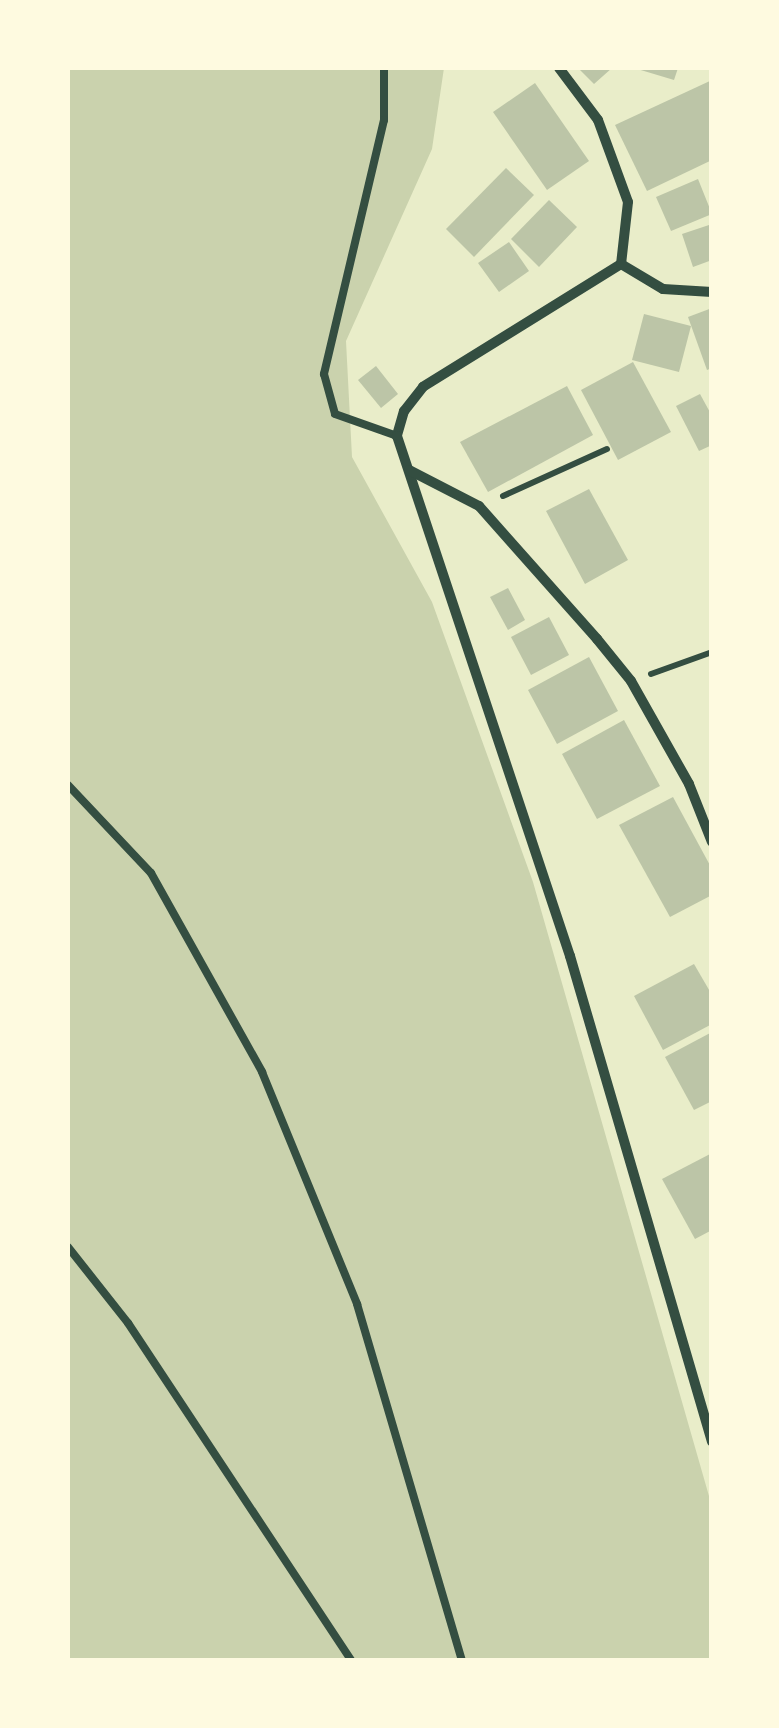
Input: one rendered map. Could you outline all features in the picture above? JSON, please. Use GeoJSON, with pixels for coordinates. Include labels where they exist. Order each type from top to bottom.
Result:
{"type":"FeatureCollection","features":[{"type":"Feature","properties":{"kind":"street"},"geometry":{"type":"LineString","coordinates":[[560,68],[598,120],[628,202],[621,264]]}},
{"type":"Feature","properties":{"kind":"street"},"geometry":{"type":"LineString","coordinates":[[621,264],[424,387],[404,411],[397,436],[570,956],[712,1442]]}},
{"type":"Feature","properties":{"kind":"street"},"geometry":{"type":"LineString","coordinates":[[621,264],[663,289],[712,292]]}},
{"type":"Feature","properties":{"kind":"street"},"geometry":{"type":"LineString","coordinates":[[409,470],[479,506],[631,681],[690,784],[712,842]]}},
{"type":"Feature","properties":{"kind":"lane"},"geometry":{"type":"LineString","coordinates":[[384,68],[384,120],[324,374],[335,414],[397,436]]}},
{"type":"Feature","properties":{"kind":"lane"},"geometry":{"type":"LineString","coordinates":[[68,784],[152,873],[262,1072],[357,1304],[462,1660]]}},
{"type":"Feature","properties":{"kind":"lane"},"geometry":{"type":"LineString","coordinates":[[68,1247],[128,1323],[351,1660]]}},
{"type":"Feature","properties":{"kind":"path"},"geometry":{"type":"LineString","coordinates":[[479,506],[607,449]]}},
{"type":"Feature","properties":{"kind":"path"},"geometry":{"type":"LineString","coordinates":[[631,681],[712,652]]}},
{"type":"Feature","properties":{"kind":"green space"},"geometry":{"type":"Polygon","coordinates":[[[68,68],[444,68],[432,149],[346,341],[352,457],[432,602],[533,882],[711,1503],[711,1660],[68,1660],[68,68]]]}},
{"type":"Feature","properties":{"kind":"building"},"geometry":{"type":"Polygon","coordinates":[[[578,68],[612,68],[594,84],[578,68]]]}},
{"type":"Feature","properties":{"kind":"building"},"geometry":{"type":"Polygon","coordinates":[[[634,68],[678,68],[674,80],[634,68]]]}},
{"type":"Feature","properties":{"kind":"building"},"geometry":{"type":"Polygon","coordinates":[[[712,80],[712,160],[647,191],[615,125],[712,80]]]}},
{"type":"Feature","properties":{"kind":"building"},"geometry":{"type":"Polygon","coordinates":[[[535,83],[589,161],[547,190],[493,112],[535,83]]]}},
{"type":"Feature","properties":{"kind":"building"},"geometry":{"type":"Polygon","coordinates":[[[506,168],[534,195],[474,257],[446,229],[506,168]]]}},
{"type":"Feature","properties":{"kind":"building"},"geometry":{"type":"Polygon","coordinates":[[[698,179],[712,214],[671,231],[656,197],[698,179]]]}},
{"type":"Feature","properties":{"kind":"building"},"geometry":{"type":"Polygon","coordinates":[[[549,200],[577,227],[539,267],[511,239],[549,200]]]}},
{"type":"Feature","properties":{"kind":"building"},"geometry":{"type":"Polygon","coordinates":[[[712,224],[712,260],[693,267],[682,234],[712,224]]]}},
{"type":"Feature","properties":{"kind":"building"},"geometry":{"type":"Polygon","coordinates":[[[509,242],[529,271],[499,292],[478,263],[509,242]]]}},
{"type":"Feature","properties":{"kind":"building"},"geometry":{"type":"Polygon","coordinates":[[[712,308],[712,368],[707,370],[688,317],[712,308]]]}},
{"type":"Feature","properties":{"kind":"building"},"geometry":{"type":"Polygon","coordinates":[[[644,314],[691,326],[679,372],[632,360],[644,314]]]}},
{"type":"Feature","properties":{"kind":"building"},"geometry":{"type":"Polygon","coordinates":[[[633,362],[671,432],[618,460],[581,390],[633,362]]]}},
{"type":"Feature","properties":{"kind":"building"},"geometry":{"type":"Polygon","coordinates":[[[376,366],[398,394],[381,408],[358,380],[376,366]]]}},
{"type":"Feature","properties":{"kind":"building"},"geometry":{"type":"Polygon","coordinates":[[[567,386],[593,435],[488,492],[460,442],[567,386]]]}},
{"type":"Feature","properties":{"kind":"building"},"geometry":{"type":"Polygon","coordinates":[[[700,394],[712,416],[712,445],[699,451],[676,406],[700,394]]]}},
{"type":"Feature","properties":{"kind":"building"},"geometry":{"type":"Polygon","coordinates":[[[589,489],[628,560],[585,584],[546,511],[589,489]]]}},
{"type":"Feature","properties":{"kind":"building"},"geometry":{"type":"Polygon","coordinates":[[[508,588],[525,620],[508,630],[490,597],[508,588]]]}},
{"type":"Feature","properties":{"kind":"building"},"geometry":{"type":"Polygon","coordinates":[[[549,617],[569,655],[531,675],[511,637],[549,617]]]}},
{"type":"Feature","properties":{"kind":"building"},"geometry":{"type":"Polygon","coordinates":[[[589,657],[618,711],[557,744],[528,690],[589,657]]]}},
{"type":"Feature","properties":{"kind":"building"},"geometry":{"type":"Polygon","coordinates":[[[624,720],[660,786],[597,819],[562,754],[624,720]]]}},
{"type":"Feature","properties":{"kind":"building"},"geometry":{"type":"Polygon","coordinates":[[[673,797],[712,869],[712,895],[670,917],[619,825],[673,797]]]}},
{"type":"Feature","properties":{"kind":"building"},"geometry":{"type":"Polygon","coordinates":[[[694,964],[712,995],[712,1024],[663,1050],[634,996],[694,964]]]}},
{"type":"Feature","properties":{"kind":"building"},"geometry":{"type":"Polygon","coordinates":[[[712,1032],[712,1101],[694,1110],[665,1057],[712,1032]]]}},
{"type":"Feature","properties":{"kind":"building"},"geometry":{"type":"Polygon","coordinates":[[[712,1153],[712,1230],[695,1239],[662,1179],[712,1153]]]}}]}
